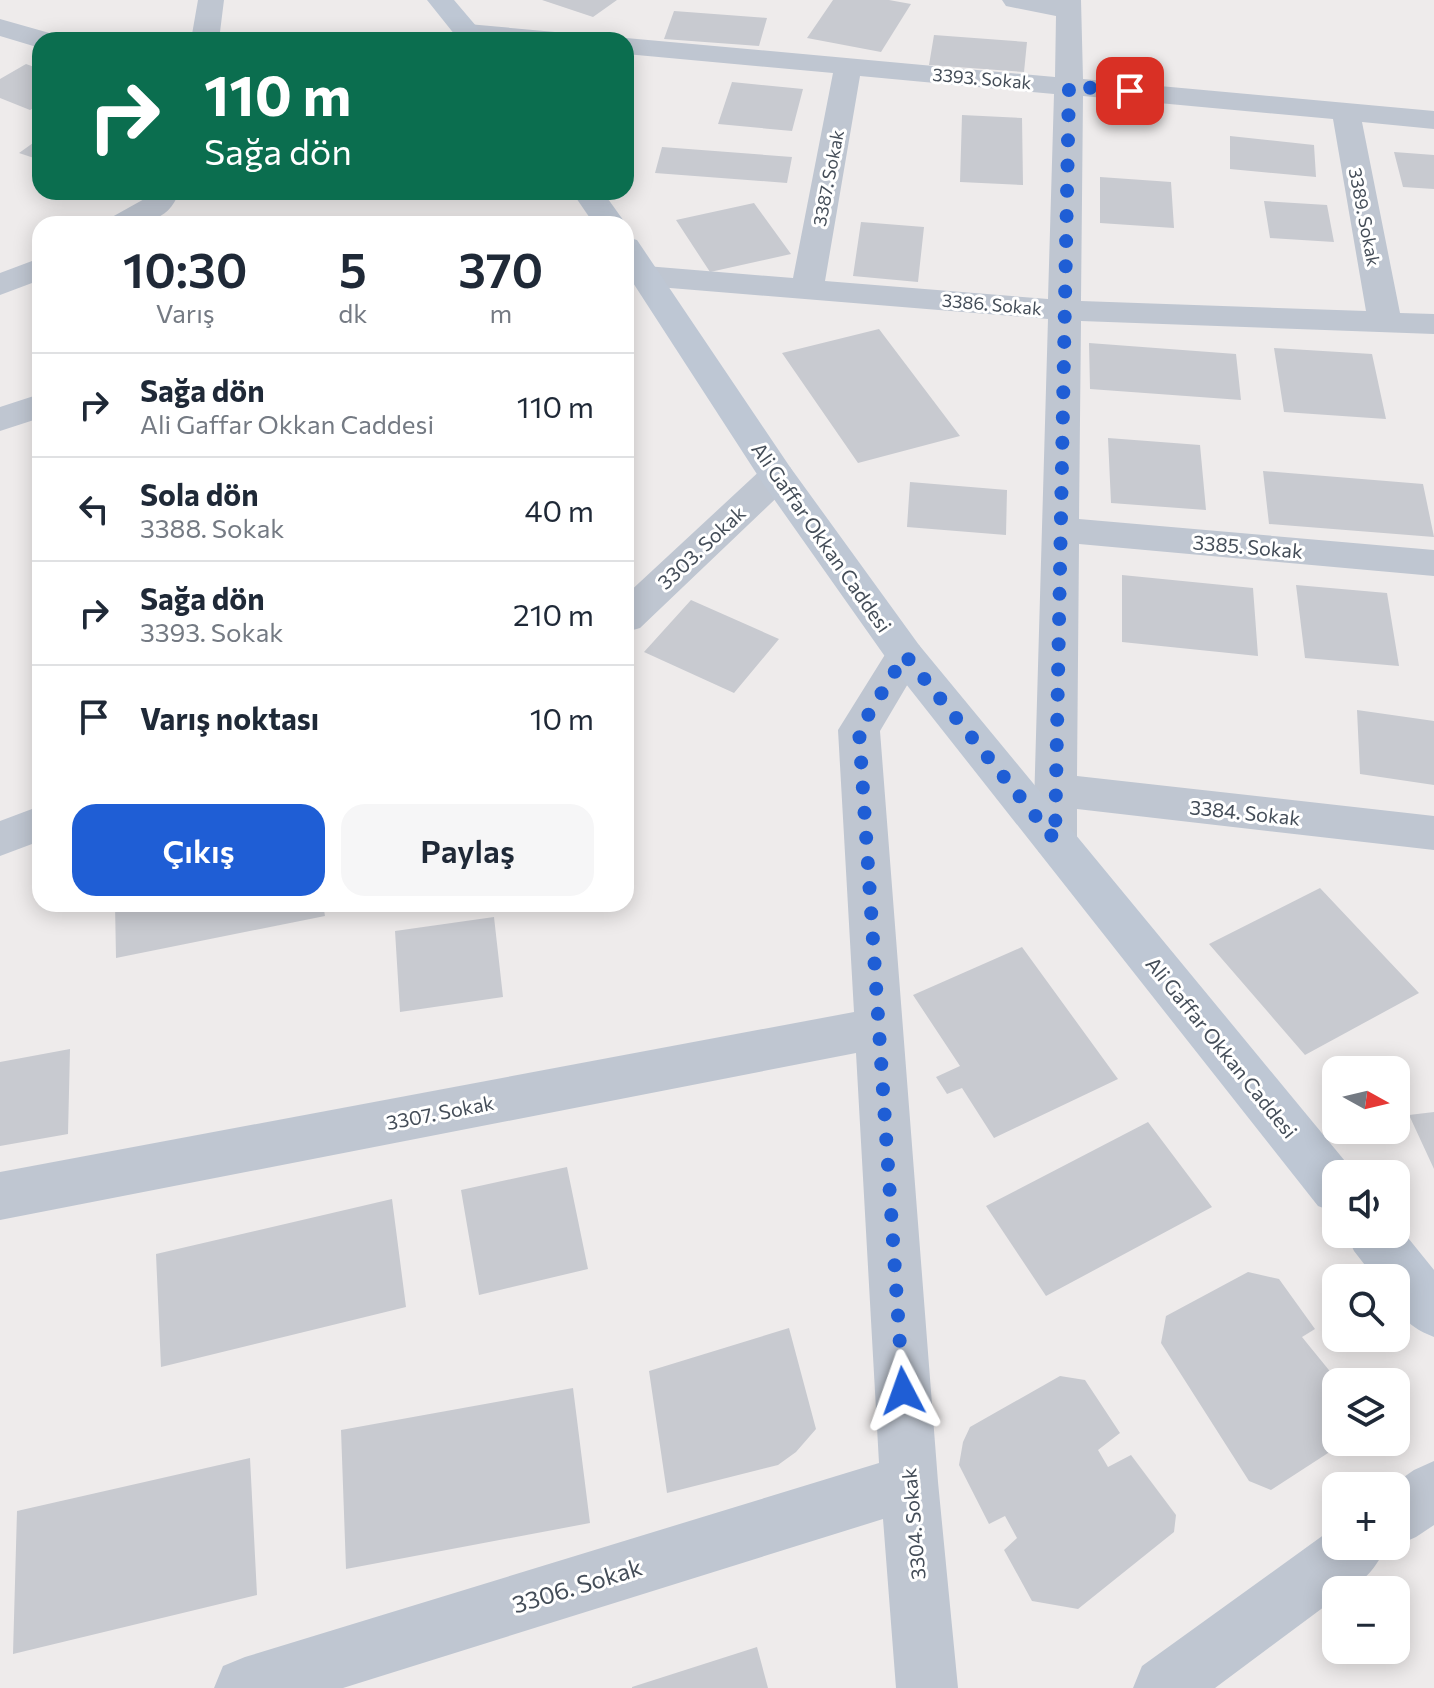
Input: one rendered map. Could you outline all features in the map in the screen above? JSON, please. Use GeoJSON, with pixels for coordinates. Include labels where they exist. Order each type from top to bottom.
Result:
{"type":"FeatureCollection","features":[{"type":"Feature","properties":{"kind":"street"},"geometry":{"type":"LineString","coordinates":[[206,32],[211,0]]}},
{"type":"Feature","properties":{"kind":"street"},"geometry":{"type":"LineString","coordinates":[[440,0],[468,32]]}},
{"type":"Feature","properties":{"kind":"street"},"geometry":{"type":"LineString","coordinates":[[1015,0],[1069,5],[1055,840]]}},
{"type":"Feature","properties":{"kind":"street"},"geometry":{"type":"LineString","coordinates":[[0,27],[32,37]]}},
{"type":"Feature","properties":{"kind":"street"},"geometry":{"type":"LineString","coordinates":[[0,56],[32,40]]}},
{"type":"Feature","properties":{"kind":"street","name":"3393. Sokak"},"geometry":{"type":"LineString","coordinates":[[634,47],[1434,120]]}},
{"type":"Feature","properties":{"kind":"street","name":"3387. Sokak"},"geometry":{"type":"LineString","coordinates":[[807,289],[848,66]]}},
{"type":"Feature","properties":{"kind":"street","name":"3389. Sokak"},"geometry":{"type":"LineString","coordinates":[[1346,112],[1385,323]]}},
{"type":"Feature","properties":{"kind":"street"},"geometry":{"type":"LineString","coordinates":[[139,216],[160,206]]}},
{"type":"Feature","properties":{"kind":"street","name":"3386. Sokak"},"geometry":{"type":"LineString","coordinates":[[636,261],[807,289],[1065,310],[1434,324]]}},
{"type":"Feature","properties":{"kind":"street","name":"Ali Gaffar Okkan Caddesi"},"geometry":{"type":"LineString","coordinates":[[636,261],[777,476],[905,655],[1322,1172]]}},
{"type":"Feature","properties":{"kind":"street"},"geometry":{"type":"LineString","coordinates":[[0,285],[32,271]]}},
{"type":"Feature","properties":{"kind":"street"},"geometry":{"type":"LineString","coordinates":[[0,420],[32,408]]}},
{"type":"Feature","properties":{"kind":"street","name":"3303. Sokak"},"geometry":{"type":"LineString","coordinates":[[634,610],[777,476]]}},
{"type":"Feature","properties":{"kind":"street","name":"3385. Sokak"},"geometry":{"type":"LineString","coordinates":[[1061,530],[1434,563]]}},
{"type":"Feature","properties":{"kind":"street","name":"3304. Sokak"},"geometry":{"type":"LineString","coordinates":[[905,655],[859,730],[909,1482],[927,1688]]}},
{"type":"Feature","properties":{"kind":"street","name":"3384. Sokak"},"geometry":{"type":"LineString","coordinates":[[1056,790],[1434,833]]}},
{"type":"Feature","properties":{"kind":"street"},"geometry":{"type":"LineString","coordinates":[[0,839],[32,826]]}},
{"type":"Feature","properties":{"kind":"street","name":"3307. Sokak"},"geometry":{"type":"LineString","coordinates":[[0,1196],[879,1028]]}},
{"type":"Feature","properties":{"kind":"street"},"geometry":{"type":"LineString","coordinates":[[1384,1248],[1433,1307]]}},
{"type":"Feature","properties":{"kind":"street","name":"3306. Sokak"},"geometry":{"type":"LineString","coordinates":[[245,1688],[909,1482]]}},
{"type":"Feature","properties":{"kind":"street"},"geometry":{"type":"LineString","coordinates":[[1410,1507],[1434,1490]]}},
{"type":"Feature","properties":{"kind":"street"},"geometry":{"type":"LineString","coordinates":[[1164,1688],[1338,1560]]}},
{"type":"Feature","properties":{"kind":"building"},"geometry":{"type":"Polygon","coordinates":[[[542,0],[617,0],[593,17],[542,0]]]}},
{"type":"Feature","properties":{"kind":"building"},"geometry":{"type":"Polygon","coordinates":[[[833,0],[889,0],[911,4],[881,52],[807,38],[833,0]]]}},
{"type":"Feature","properties":{"kind":"building"},"geometry":{"type":"Polygon","coordinates":[[[674,11],[767,18],[759,46],[664,39],[674,11]]]}},
{"type":"Feature","properties":{"kind":"building"},"geometry":{"type":"Polygon","coordinates":[[[934,35],[1027,42],[1024,72],[929,65],[934,35]]]}},
{"type":"Feature","properties":{"kind":"building"},"geometry":{"type":"Polygon","coordinates":[[[26,64],[32,66],[32,109],[0,98],[0,79],[26,64]]]}},
{"type":"Feature","properties":{"kind":"building"},"geometry":{"type":"Polygon","coordinates":[[[732,82],[803,89],[792,131],[718,124],[732,82]]]}},
{"type":"Feature","properties":{"kind":"building"},"geometry":{"type":"Polygon","coordinates":[[[962,115],[1022,118],[1023,185],[960,182],[962,115]]]}},
{"type":"Feature","properties":{"kind":"building"},"geometry":{"type":"Polygon","coordinates":[[[1230,136],[1314,145],[1316,177],[1230,169],[1230,136]]]}},
{"type":"Feature","properties":{"kind":"building"},"geometry":{"type":"Polygon","coordinates":[[[32,144],[32,157],[19,153],[32,144]]]}},
{"type":"Feature","properties":{"kind":"building"},"geometry":{"type":"Polygon","coordinates":[[[662,147],[792,157],[787,183],[655,173],[662,147]]]}},
{"type":"Feature","properties":{"kind":"building"},"geometry":{"type":"Polygon","coordinates":[[[1394,152],[1434,155],[1434,189],[1403,187],[1394,152]]]}},
{"type":"Feature","properties":{"kind":"building"},"geometry":{"type":"Polygon","coordinates":[[[1100,177],[1171,182],[1174,228],[1100,223],[1100,177]]]}},
{"type":"Feature","properties":{"kind":"building"},"geometry":{"type":"Polygon","coordinates":[[[1264,201],[1327,205],[1334,242],[1270,238],[1264,201]]]}},
{"type":"Feature","properties":{"kind":"building"},"geometry":{"type":"Polygon","coordinates":[[[754,203],[791,254],[710,272],[676,220],[754,203]]]}},
{"type":"Feature","properties":{"kind":"building"},"geometry":{"type":"Polygon","coordinates":[[[861,222],[924,227],[918,282],[853,276],[861,222]]]}},
{"type":"Feature","properties":{"kind":"building"},"geometry":{"type":"Polygon","coordinates":[[[879,329],[960,436],[858,463],[782,353],[879,329]]]}},
{"type":"Feature","properties":{"kind":"building"},"geometry":{"type":"Polygon","coordinates":[[[1089,343],[1236,354],[1241,400],[1090,389],[1089,343]]]}},
{"type":"Feature","properties":{"kind":"building"},"geometry":{"type":"Polygon","coordinates":[[[1274,348],[1372,354],[1386,419],[1284,412],[1274,348]]]}},
{"type":"Feature","properties":{"kind":"building"},"geometry":{"type":"Polygon","coordinates":[[[1108,438],[1200,445],[1206,510],[1111,503],[1108,438]]]}},
{"type":"Feature","properties":{"kind":"building"},"geometry":{"type":"Polygon","coordinates":[[[1263,471],[1423,484],[1434,537],[1269,524],[1263,471]]]}},
{"type":"Feature","properties":{"kind":"building"},"geometry":{"type":"Polygon","coordinates":[[[910,482],[1007,490],[1006,535],[907,527],[910,482]]]}},
{"type":"Feature","properties":{"kind":"building"},"geometry":{"type":"Polygon","coordinates":[[[1122,575],[1253,588],[1258,656],[1122,642],[1122,575]]]}},
{"type":"Feature","properties":{"kind":"building"},"geometry":{"type":"Polygon","coordinates":[[[1296,585],[1387,593],[1399,666],[1305,658],[1296,585]]]}},
{"type":"Feature","properties":{"kind":"building"},"geometry":{"type":"Polygon","coordinates":[[[691,600],[779,639],[734,693],[644,652],[691,600]]]}},
{"type":"Feature","properties":{"kind":"building"},"geometry":{"type":"Polygon","coordinates":[[[1357,710],[1434,721],[1434,785],[1360,774],[1357,710]]]}},
{"type":"Feature","properties":{"kind":"building"},"geometry":{"type":"Polygon","coordinates":[[[1320,888],[1419,993],[1305,1055],[1209,944],[1320,888]]]}},
{"type":"Feature","properties":{"kind":"building"},"geometry":{"type":"Polygon","coordinates":[[[115,912],[324,912],[325,916],[116,958],[115,912]]]}},
{"type":"Feature","properties":{"kind":"building"},"geometry":{"type":"Polygon","coordinates":[[[494,917],[503,997],[400,1012],[395,931],[494,917]]]}},
{"type":"Feature","properties":{"kind":"building"},"geometry":{"type":"Polygon","coordinates":[[[1022,947],[1118,1079],[994,1138],[962,1088],[947,1094],[936,1077],[960,1066],[913,995],[1022,947]]]}},
{"type":"Feature","properties":{"kind":"building"},"geometry":{"type":"Polygon","coordinates":[[[70,1049],[68,1134],[0,1146],[0,1062],[70,1049]]]}},
{"type":"Feature","properties":{"kind":"building"},"geometry":{"type":"Polygon","coordinates":[[[1434,1112],[1434,1169],[1410,1117],[1434,1112]]]}},
{"type":"Feature","properties":{"kind":"building"},"geometry":{"type":"Polygon","coordinates":[[[1148,1122],[1212,1207],[1046,1296],[986,1206],[1148,1122]]]}},
{"type":"Feature","properties":{"kind":"building"},"geometry":{"type":"Polygon","coordinates":[[[567,1167],[588,1269],[479,1295],[461,1190],[567,1167]]]}},
{"type":"Feature","properties":{"kind":"building"},"geometry":{"type":"Polygon","coordinates":[[[392,1199],[406,1307],[161,1367],[156,1254],[392,1199]]]}},
{"type":"Feature","properties":{"kind":"building"},"geometry":{"type":"Polygon","coordinates":[[[1248,1272],[1279,1279],[1315,1329],[1302,1337],[1327,1368],[1322,1368],[1323,1456],[1271,1490],[1249,1481],[1161,1343],[1166,1316],[1248,1272]]]}},
{"type":"Feature","properties":{"kind":"building"},"geometry":{"type":"Polygon","coordinates":[[[789,1328],[816,1429],[796,1452],[778,1465],[667,1493],[649,1371],[789,1328]]]}},
{"type":"Feature","properties":{"kind":"building"},"geometry":{"type":"Polygon","coordinates":[[[1060,1376],[1085,1380],[1120,1433],[1098,1450],[1108,1467],[1131,1455],[1176,1515],[1174,1532],[1078,1609],[1032,1601],[1004,1550],[1017,1538],[1005,1516],[989,1524],[959,1465],[963,1442],[970,1427],[1060,1376]]]}},
{"type":"Feature","properties":{"kind":"building"},"geometry":{"type":"Polygon","coordinates":[[[573,1388],[590,1523],[346,1569],[341,1430],[573,1388]]]}},
{"type":"Feature","properties":{"kind":"building"},"geometry":{"type":"Polygon","coordinates":[[[250,1458],[257,1595],[13,1654],[17,1511],[250,1458]]]}},
{"type":"Feature","properties":{"kind":"building"},"geometry":{"type":"Polygon","coordinates":[[[757,1647],[768,1688],[632,1688],[632,1687],[757,1647]]]}},
{"type":"Feature","properties":{"kind":"route"},"geometry":{"type":"LineString","coordinates":[[903,1391],[859,730],[905,655],[1055,840],[1069,86],[1130,91]]}}]}
